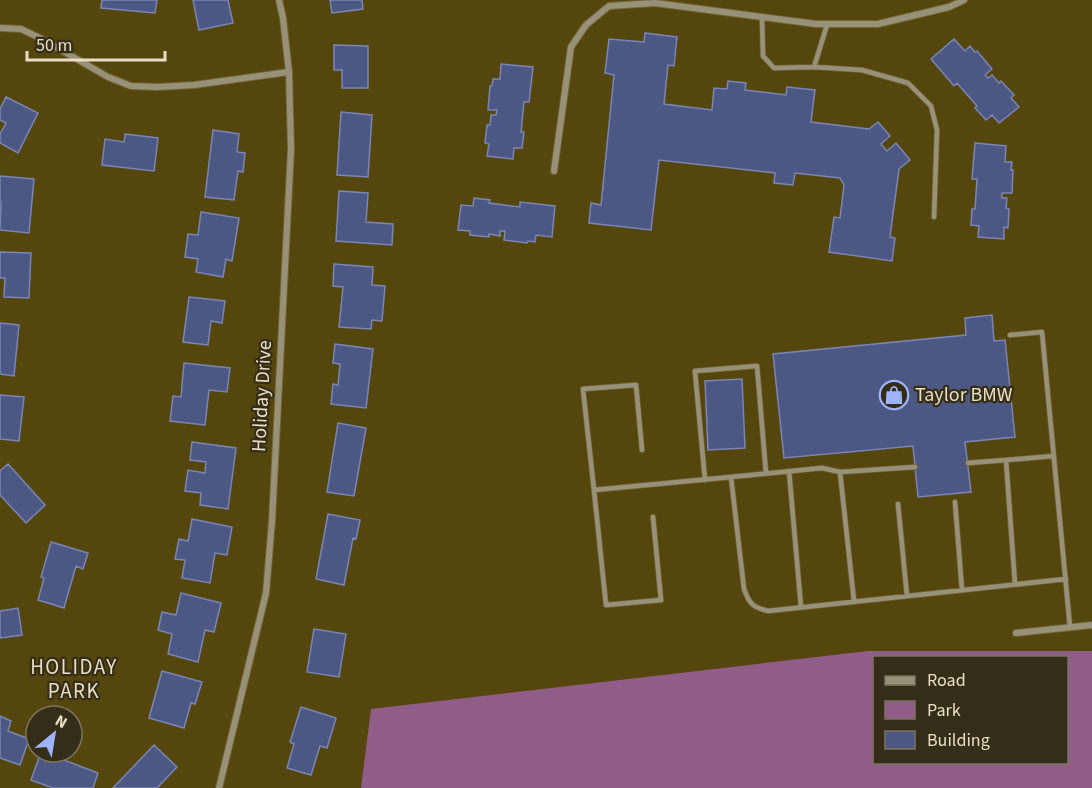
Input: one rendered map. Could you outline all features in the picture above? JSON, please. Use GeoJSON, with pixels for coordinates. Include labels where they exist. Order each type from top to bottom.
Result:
{"type":"FeatureCollection","features":[{"type":"Feature","properties":{"kind":"street","name":"Holiday Drive"},"geometry":{"type":"LineString","coordinates":[[219,788],[266,592],[272,521],[291,149],[289,72],[279,0]]}},
{"type":"Feature","properties":{"kind":"street"},"geometry":{"type":"LineString","coordinates":[[554,171],[571,47],[586,25],[609,6],[655,3],[828,25],[878,24],[949,7],[964,0]]}},
{"type":"Feature","properties":{"kind":"street"},"geometry":{"type":"LineString","coordinates":[[0,28],[21,29],[108,77],[131,86],[194,85],[289,72]]}},
{"type":"Feature","properties":{"kind":"street"},"geometry":{"type":"LineString","coordinates":[[1016,633],[1092,625]]}},
{"type":"Feature","properties":{"kind":"lane"},"geometry":{"type":"LineString","coordinates":[[762,17],[763,56],[774,68],[814,67],[862,70],[908,83],[931,106],[937,130],[934,217]]}},
{"type":"Feature","properties":{"kind":"lane"},"geometry":{"type":"LineString","coordinates":[[814,67],[828,25]]}},
{"type":"Feature","properties":{"kind":"lane"},"geometry":{"type":"LineString","coordinates":[[1010,335],[1042,333],[1070,627]]}},
{"type":"Feature","properties":{"kind":"lane"},"geometry":{"type":"LineString","coordinates":[[705,480],[695,371],[757,366],[766,473]]}},
{"type":"Feature","properties":{"kind":"lane"},"geometry":{"type":"LineString","coordinates":[[642,450],[636,385],[584,389],[606,605],[661,600],[652,517]]}},
{"type":"Feature","properties":{"kind":"lane"},"geometry":{"type":"LineString","coordinates":[[968,463],[1054,456]]}},
{"type":"Feature","properties":{"kind":"lane"},"geometry":{"type":"LineString","coordinates":[[1006,460],[1015,584]]}},
{"type":"Feature","properties":{"kind":"lane"},"geometry":{"type":"LineString","coordinates":[[594,490],[822,468],[840,472],[915,466]]}},
{"type":"Feature","properties":{"kind":"lane"},"geometry":{"type":"LineString","coordinates":[[789,471],[801,607]]}},
{"type":"Feature","properties":{"kind":"lane"},"geometry":{"type":"LineString","coordinates":[[840,472],[854,601]]}},
{"type":"Feature","properties":{"kind":"lane"},"geometry":{"type":"LineString","coordinates":[[731,477],[744,589],[748,601],[757,608],[768,610],[801,607],[1066,579]]}},
{"type":"Feature","properties":{"kind":"lane"},"geometry":{"type":"LineString","coordinates":[[955,502],[962,590]]}},
{"type":"Feature","properties":{"kind":"lane"},"geometry":{"type":"LineString","coordinates":[[898,504],[907,596]]}},
{"type":"Feature","properties":{"kind":"green space"},"geometry":{"type":"Polygon","coordinates":[[[868,651],[1092,651],[1092,788],[361,788],[371,709],[868,651]]]}},
{"type":"Feature","properties":{"kind":"building"},"geometry":{"type":"Polygon","coordinates":[[[102,0],[157,0],[155,13],[101,8],[102,0]]]}},
{"type":"Feature","properties":{"kind":"building"},"geometry":{"type":"Polygon","coordinates":[[[193,0],[228,0],[233,23],[199,30],[193,0]]]}},
{"type":"Feature","properties":{"kind":"building"},"geometry":{"type":"Polygon","coordinates":[[[330,0],[362,0],[363,9],[332,13],[330,0]]]}},
{"type":"Feature","properties":{"kind":"building"},"geometry":{"type":"Polygon","coordinates":[[[645,33],[677,37],[674,66],[668,65],[664,104],[712,110],[714,88],[727,89],[728,81],[746,83],[745,90],[786,95],[787,87],[815,90],[811,122],[869,129],[878,122],[890,136],[881,144],[887,151],[896,143],[910,160],[899,169],[890,237],[895,238],[892,261],[829,252],[834,217],[840,218],[844,185],[840,178],[795,173],[793,185],[774,183],[775,173],[659,160],[651,230],[589,223],[591,203],[601,205],[614,75],[605,73],[609,39],[644,42],[645,33]]]}},
{"type":"Feature","properties":{"kind":"building"},"geometry":{"type":"Polygon","coordinates":[[[954,39],[965,51],[970,46],[975,52],[977,51],[992,69],[985,75],[988,78],[992,75],[999,83],[1001,81],[1014,95],[1011,98],[1019,107],[999,123],[992,115],[986,120],[957,83],[954,86],[931,59],[954,39]]]}},
{"type":"Feature","properties":{"kind":"building"},"geometry":{"type":"Polygon","coordinates":[[[334,45],[368,46],[368,88],[342,88],[342,70],[334,70],[334,45]]]}},
{"type":"Feature","properties":{"kind":"building"},"geometry":{"type":"Polygon","coordinates":[[[501,64],[533,67],[529,102],[524,102],[522,148],[514,148],[513,159],[487,156],[489,144],[485,143],[487,125],[490,125],[491,115],[496,115],[497,110],[488,110],[490,86],[492,86],[493,79],[500,79],[501,64]]]}},
{"type":"Feature","properties":{"kind":"building"},"geometry":{"type":"Polygon","coordinates":[[[6,97],[38,113],[18,153],[0,143],[0,134],[6,123],[0,120],[0,109],[6,97]]]}},
{"type":"Feature","properties":{"kind":"building"},"geometry":{"type":"Polygon","coordinates":[[[341,112],[372,115],[368,177],[337,175],[341,112]]]}},
{"type":"Feature","properties":{"kind":"building"},"geometry":{"type":"Polygon","coordinates":[[[213,130],[239,134],[237,152],[245,153],[243,172],[238,171],[234,200],[205,197],[213,130]]]}},
{"type":"Feature","properties":{"kind":"building"},"geometry":{"type":"Polygon","coordinates":[[[125,134],[158,138],[154,171],[102,165],[105,139],[124,142],[125,134]]]}},
{"type":"Feature","properties":{"kind":"building"},"geometry":{"type":"Polygon","coordinates":[[[975,143],[1006,146],[1005,162],[1012,162],[1012,193],[1002,193],[1002,198],[1007,198],[1006,208],[1009,209],[1008,228],[1004,227],[1004,239],[978,237],[979,226],[971,225],[972,209],[975,209],[977,179],[972,179],[975,143]]]}},
{"type":"Feature","properties":{"kind":"building"},"geometry":{"type":"Polygon","coordinates":[[[0,176],[34,179],[29,233],[0,230],[0,176]]]}},
{"type":"Feature","properties":{"kind":"building"},"geometry":{"type":"Polygon","coordinates":[[[339,191],[368,193],[366,222],[393,224],[392,245],[336,241],[339,191]]]}},
{"type":"Feature","properties":{"kind":"building"},"geometry":{"type":"Polygon","coordinates":[[[474,198],[490,200],[489,203],[520,207],[520,202],[555,206],[552,237],[536,235],[535,242],[528,241],[527,243],[504,240],[505,231],[500,231],[500,236],[489,234],[489,237],[470,235],[470,231],[458,230],[461,205],[473,206],[474,198]]]}},
{"type":"Feature","properties":{"kind":"building"},"geometry":{"type":"Polygon","coordinates":[[[201,212],[239,218],[232,261],[226,259],[223,277],[196,272],[198,259],[185,257],[188,234],[198,235],[201,212]]]}},
{"type":"Feature","properties":{"kind":"building"},"geometry":{"type":"Polygon","coordinates":[[[0,252],[31,253],[29,298],[4,297],[5,278],[0,278],[0,252]]]}},
{"type":"Feature","properties":{"kind":"building"},"geometry":{"type":"Polygon","coordinates":[[[334,264],[373,267],[372,285],[385,286],[382,321],[372,320],[371,329],[339,327],[343,287],[333,286],[334,264]]]}},
{"type":"Feature","properties":{"kind":"building"},"geometry":{"type":"Polygon","coordinates":[[[189,297],[225,301],[222,323],[211,321],[208,345],[183,342],[189,297]]]}},
{"type":"Feature","properties":{"kind":"building","name":"Taylor BMW"},"geometry":{"type":"Polygon","coordinates":[[[992,315],[994,341],[1005,340],[1015,437],[965,442],[971,492],[918,497],[913,446],[784,458],[773,354],[966,335],[965,318],[992,315]]]}},
{"type":"Feature","properties":{"kind":"building"},"geometry":{"type":"Polygon","coordinates":[[[0,323],[19,325],[14,376],[0,374],[0,323]]]}},
{"type":"Feature","properties":{"kind":"building"},"geometry":{"type":"Polygon","coordinates":[[[335,344],[373,349],[366,408],[331,404],[333,384],[338,385],[340,364],[333,363],[335,344]]]}},
{"type":"Feature","properties":{"kind":"building"},"geometry":{"type":"Polygon","coordinates":[[[184,363],[230,368],[227,392],[209,390],[205,425],[170,421],[173,396],[181,397],[184,363]]]}},
{"type":"Feature","properties":{"kind":"building"},"geometry":{"type":"Polygon","coordinates":[[[742,379],[745,448],[708,450],[705,381],[742,379]]]}},
{"type":"Feature","properties":{"kind":"building"},"geometry":{"type":"Polygon","coordinates":[[[0,395],[24,397],[19,441],[0,439],[0,395]]]}},
{"type":"Feature","properties":{"kind":"building"},"geometry":{"type":"Polygon","coordinates":[[[338,423],[366,428],[354,496],[327,492],[338,423]]]}},
{"type":"Feature","properties":{"kind":"building"},"geometry":{"type":"Polygon","coordinates":[[[192,442],[236,448],[228,509],[200,505],[201,493],[185,491],[188,470],[205,473],[206,462],[190,460],[192,442]]]}},
{"type":"Feature","properties":{"kind":"building"},"geometry":{"type":"Polygon","coordinates":[[[8,464],[45,505],[26,523],[0,495],[0,471],[8,464]]]}},
{"type":"Feature","properties":{"kind":"building"},"geometry":{"type":"Polygon","coordinates":[[[328,514],[360,520],[356,539],[353,538],[344,585],[316,579],[328,514]]]}},
{"type":"Feature","properties":{"kind":"building"},"geometry":{"type":"Polygon","coordinates":[[[192,519],[232,527],[227,555],[215,553],[210,583],[182,578],[185,560],[175,559],[179,539],[188,541],[192,519]]]}},
{"type":"Feature","properties":{"kind":"building"},"geometry":{"type":"Polygon","coordinates":[[[51,542],[88,553],[83,569],[76,566],[64,608],[38,600],[44,578],[41,577],[51,542]]]}},
{"type":"Feature","properties":{"kind":"building"},"geometry":{"type":"Polygon","coordinates":[[[181,593],[221,603],[214,632],[205,630],[198,662],[168,654],[172,634],[158,630],[162,612],[176,615],[181,593]]]}},
{"type":"Feature","properties":{"kind":"building"},"geometry":{"type":"Polygon","coordinates":[[[18,608],[22,635],[0,638],[0,611],[18,608]]]}},
{"type":"Feature","properties":{"kind":"building"},"geometry":{"type":"Polygon","coordinates":[[[314,629],[346,634],[339,677],[307,672],[314,629]]]}},
{"type":"Feature","properties":{"kind":"building"},"geometry":{"type":"Polygon","coordinates":[[[162,671],[202,682],[195,704],[191,703],[184,728],[149,718],[162,671]]]}},
{"type":"Feature","properties":{"kind":"building"},"geometry":{"type":"Polygon","coordinates":[[[301,707],[336,718],[327,748],[320,746],[311,775],[287,768],[294,744],[290,742],[301,707]]]}},
{"type":"Feature","properties":{"kind":"building"},"geometry":{"type":"Polygon","coordinates":[[[0,716],[11,721],[8,731],[24,737],[24,753],[20,765],[0,758],[0,716]]]}},
{"type":"Feature","properties":{"kind":"building"},"geometry":{"type":"Polygon","coordinates":[[[154,745],[177,767],[157,788],[113,788],[154,745]]]}},
{"type":"Feature","properties":{"kind":"building"},"geometry":{"type":"Polygon","coordinates":[[[37,764],[74,764],[98,773],[93,788],[53,788],[31,780],[37,764]]]}},
{"type":"Feature","properties":{"kind":"place","name":"Taylor BMW"},"geometry":{"type":"Point","coordinates":[894,395]}},
{"type":"Feature","properties":{"kind":"district","name":"HOLIDAY PARK"},"geometry":{"type":"Point","coordinates":[74,679]}}]}
